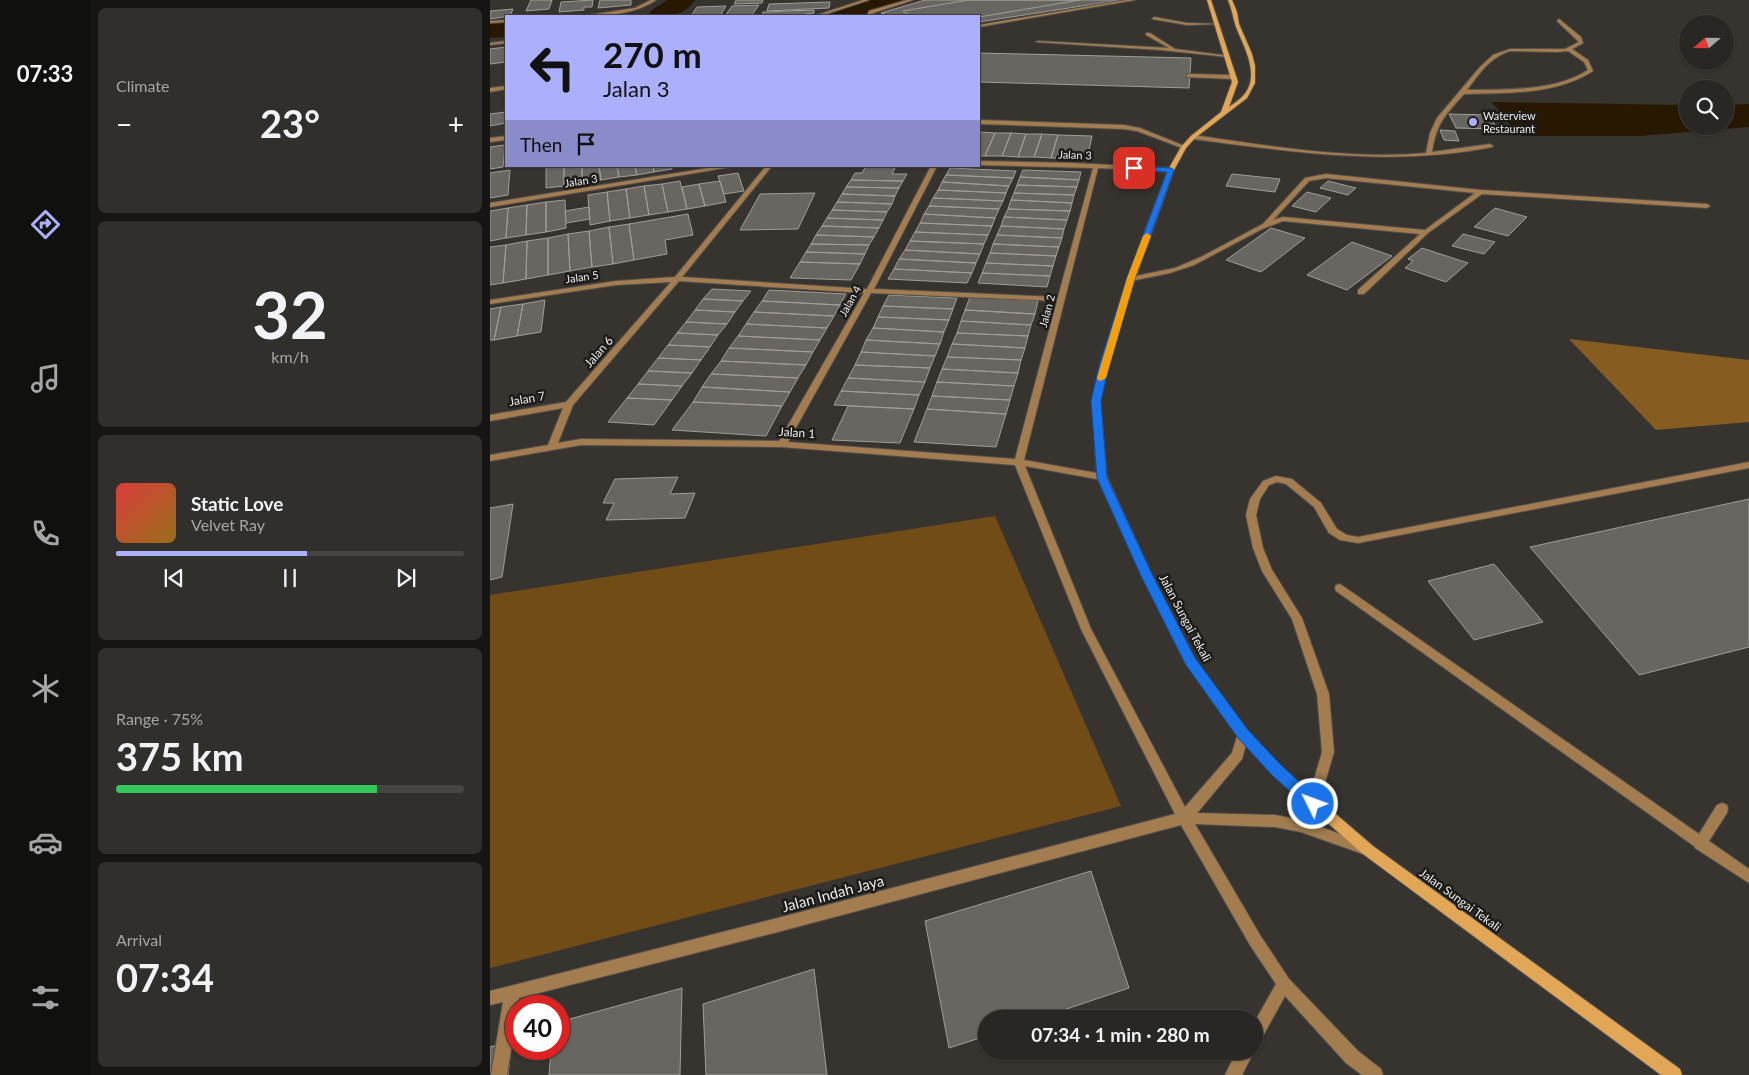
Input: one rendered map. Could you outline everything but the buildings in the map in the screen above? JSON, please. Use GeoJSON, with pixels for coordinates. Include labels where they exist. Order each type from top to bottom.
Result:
{"type":"FeatureCollection","features":[{"type":"Feature","properties":{"kind":"street"},"geometry":{"type":"LineString","coordinates":[[593,15],[636,9],[654,0]]}},
{"type":"Feature","properties":{"kind":"street"},"geometry":{"type":"LineString","coordinates":[[819,15],[867,0]]}},
{"type":"Feature","properties":{"kind":"street"},"geometry":{"type":"LineString","coordinates":[[870,15],[871,12],[911,0]]}},
{"type":"Feature","properties":{"kind":"street"},"geometry":{"type":"LineString","coordinates":[[980,26],[1133,0]]}},
{"type":"Feature","properties":{"kind":"street"},"geometry":{"type":"LineString","coordinates":[[1209,0],[1233,77],[1233,89],[1223,114]]}},
{"type":"Feature","properties":{"kind":"street","name":"Jalan Sungai Tekali"},"geometry":{"type":"LineString","coordinates":[[1230,0],[1253,66],[1252,83],[1246,97],[1193,137],[1184,147],[1171,170],[1131,278],[1104,366],[1096,401],[1102,478],[1147,576],[1190,661],[1243,734],[1276,770],[1368,850],[1674,1075]]}},
{"type":"Feature","properties":{"kind":"street"},"geometry":{"type":"LineString","coordinates":[[1154,18],[1187,24],[1217,24]]}},
{"type":"Feature","properties":{"kind":"street"},"geometry":{"type":"LineString","coordinates":[[1429,155],[1432,135],[1438,120],[1486,64],[1501,52],[1517,49],[1568,49],[1577,46],[1581,42],[1559,20]]}},
{"type":"Feature","properties":{"kind":"street"},"geometry":{"type":"LineString","coordinates":[[490,22],[505,21]]}},
{"type":"Feature","properties":{"kind":"street"},"geometry":{"type":"LineString","coordinates":[[1148,34],[1176,51]]}},
{"type":"Feature","properties":{"kind":"street"},"geometry":{"type":"LineString","coordinates":[[490,44],[505,42]]}},
{"type":"Feature","properties":{"kind":"street"},"geometry":{"type":"LineString","coordinates":[[1038,42],[1228,56]]}},
{"type":"Feature","properties":{"kind":"street"},"geometry":{"type":"LineString","coordinates":[[1463,92],[1514,90],[1546,86],[1570,82],[1585,76],[1591,70],[1586,61],[1568,49]]}},
{"type":"Feature","properties":{"kind":"street"},"geometry":{"type":"LineString","coordinates":[[1188,76],[1233,77]]}},
{"type":"Feature","properties":{"kind":"street"},"geometry":{"type":"LineString","coordinates":[[490,90],[505,88]]}},
{"type":"Feature","properties":{"kind":"street"},"geometry":{"type":"LineString","coordinates":[[980,122],[1124,127],[1138,129],[1184,147]]}},
{"type":"Feature","properties":{"kind":"street"},"geometry":{"type":"LineString","coordinates":[[1193,137],[1338,155],[1429,155],[1490,146]]}},
{"type":"Feature","properties":{"kind":"street"},"geometry":{"type":"LineString","coordinates":[[490,140],[505,138]]}},
{"type":"Feature","properties":{"kind":"street","name":"Jalan 3"},"geometry":{"type":"LineString","coordinates":[[980,163],[1171,170]]}},
{"type":"Feature","properties":{"kind":"street","name":"Jalan 2"},"geometry":{"type":"LineString","coordinates":[[1019,462],[1096,166]]}},
{"type":"Feature","properties":{"kind":"street","name":"Jalan 3"},"geometry":{"type":"LineString","coordinates":[[490,205],[728,167]]}},
{"type":"Feature","properties":{"kind":"street","name":"Jalan 6"},"geometry":{"type":"LineString","coordinates":[[552,447],[569,404],[677,279],[768,167]]}},
{"type":"Feature","properties":{"kind":"street","name":"Jalan 4"},"geometry":{"type":"LineString","coordinates":[[782,444],[868,291],[933,167]]}},
{"type":"Feature","properties":{"kind":"street"},"geometry":{"type":"LineString","coordinates":[[1266,224],[1307,179],[1326,176],[1481,192],[1707,206]]}},
{"type":"Feature","properties":{"kind":"street"},"geometry":{"type":"LineString","coordinates":[[1361,292],[1426,232],[1481,192]]}},
{"type":"Feature","properties":{"kind":"street"},"geometry":{"type":"LineString","coordinates":[[1131,278],[1168,273],[1193,264],[1266,224],[1283,219],[1300,219],[1426,232]]}},
{"type":"Feature","properties":{"kind":"street"},"geometry":{"type":"LineString","coordinates":[[677,279],[868,291],[1062,299]]}},
{"type":"Feature","properties":{"kind":"street","name":"Jalan 5"},"geometry":{"type":"LineString","coordinates":[[490,302],[616,284],[677,279]]}},
{"type":"Feature","properties":{"kind":"street","name":"Jalan 7"},"geometry":{"type":"LineString","coordinates":[[490,418],[569,404]]}},
{"type":"Feature","properties":{"kind":"street","name":"Jalan 1"},"geometry":{"type":"LineString","coordinates":[[490,458],[581,442],[782,444],[1019,462],[1102,478]]}},
{"type":"Feature","properties":{"kind":"street"},"geometry":{"type":"LineString","coordinates":[[1019,462],[1086,629],[1184,818],[1255,940],[1284,984],[1352,1057],[1375,1075]]}},
{"type":"Feature","properties":{"kind":"street"},"geometry":{"type":"LineString","coordinates":[[1313,804],[1328,752],[1327,714],[1316,669],[1297,618],[1267,570],[1258,548],[1251,515],[1255,499],[1266,483],[1276,479],[1289,482],[1318,505],[1333,531],[1344,538],[1358,540],[1749,465]]}},
{"type":"Feature","properties":{"kind":"street"},"geometry":{"type":"LineString","coordinates":[[1340,588],[1749,877]]}},
{"type":"Feature","properties":{"kind":"street"},"geometry":{"type":"LineString","coordinates":[[1184,818],[1238,755],[1243,734]]}},
{"type":"Feature","properties":{"kind":"street"},"geometry":{"type":"LineString","coordinates":[[1700,844],[1722,808]]}},
{"type":"Feature","properties":{"kind":"street","name":"Jalan Indah Jaya"},"geometry":{"type":"LineString","coordinates":[[490,998],[774,926],[1184,818],[1275,821],[1301,826],[1368,850]]}},
{"type":"Feature","properties":{"kind":"street"},"geometry":{"type":"LineString","coordinates":[[1263,1022],[1284,984]]}},
{"type":"Feature","properties":{"kind":"street"},"geometry":{"type":"LineString","coordinates":[[500,1075],[512,992]]}},
{"type":"Feature","properties":{"kind":"street"},"geometry":{"type":"LineString","coordinates":[[1233,1075],[1241,1060]]}},
{"type":"Feature","properties":{"kind":"shaded area"},"geometry":{"type":"Polygon","coordinates":[[[1492,102],[1679,105],[1679,133],[1641,136],[1523,136],[1516,133],[1492,102]]]}},
{"type":"Feature","properties":{"kind":"shaded area"},"geometry":{"type":"Polygon","coordinates":[[[1749,104],[1749,127],[1734,128],[1734,105],[1749,104]]]}},
{"type":"Feature","properties":{"kind":"shaded area"},"geometry":{"type":"Polygon","coordinates":[[[1569,339],[1749,360],[1749,422],[1656,430],[1569,339]]]}},
{"type":"Feature","properties":{"kind":"shaded area"},"geometry":{"type":"Polygon","coordinates":[[[995,516],[1121,806],[490,968],[490,595],[995,516]]]}},
{"type":"Feature","properties":{"kind":"waterway"},"geometry":{"type":"LineString","coordinates":[[661,15],[683,0]]}},
{"type":"Feature","properties":{"kind":"waterway"},"geometry":{"type":"LineString","coordinates":[[839,15],[891,0]]}},
{"type":"Feature","properties":{"kind":"waterway"},"geometry":{"type":"LineString","coordinates":[[490,30],[505,29]]}},
{"type":"Feature","properties":{"kind":"slow traffic"},"geometry":{"type":"LineString","coordinates":[[1101,378],[1131,278],[1147,236]]}},
{"type":"Feature","properties":{"kind":"place","name":"Waterview Restaurant"},"geometry":{"type":"Point","coordinates":[1473,122]}},
{"type":"Feature","properties":{"kind":"route"},"geometry":{"type":"LineString","coordinates":[[1134,168],[1171,170],[1131,278],[1104,366],[1096,401],[1102,478],[1147,576],[1190,661],[1243,734],[1276,770],[1313,804]]}}]}
